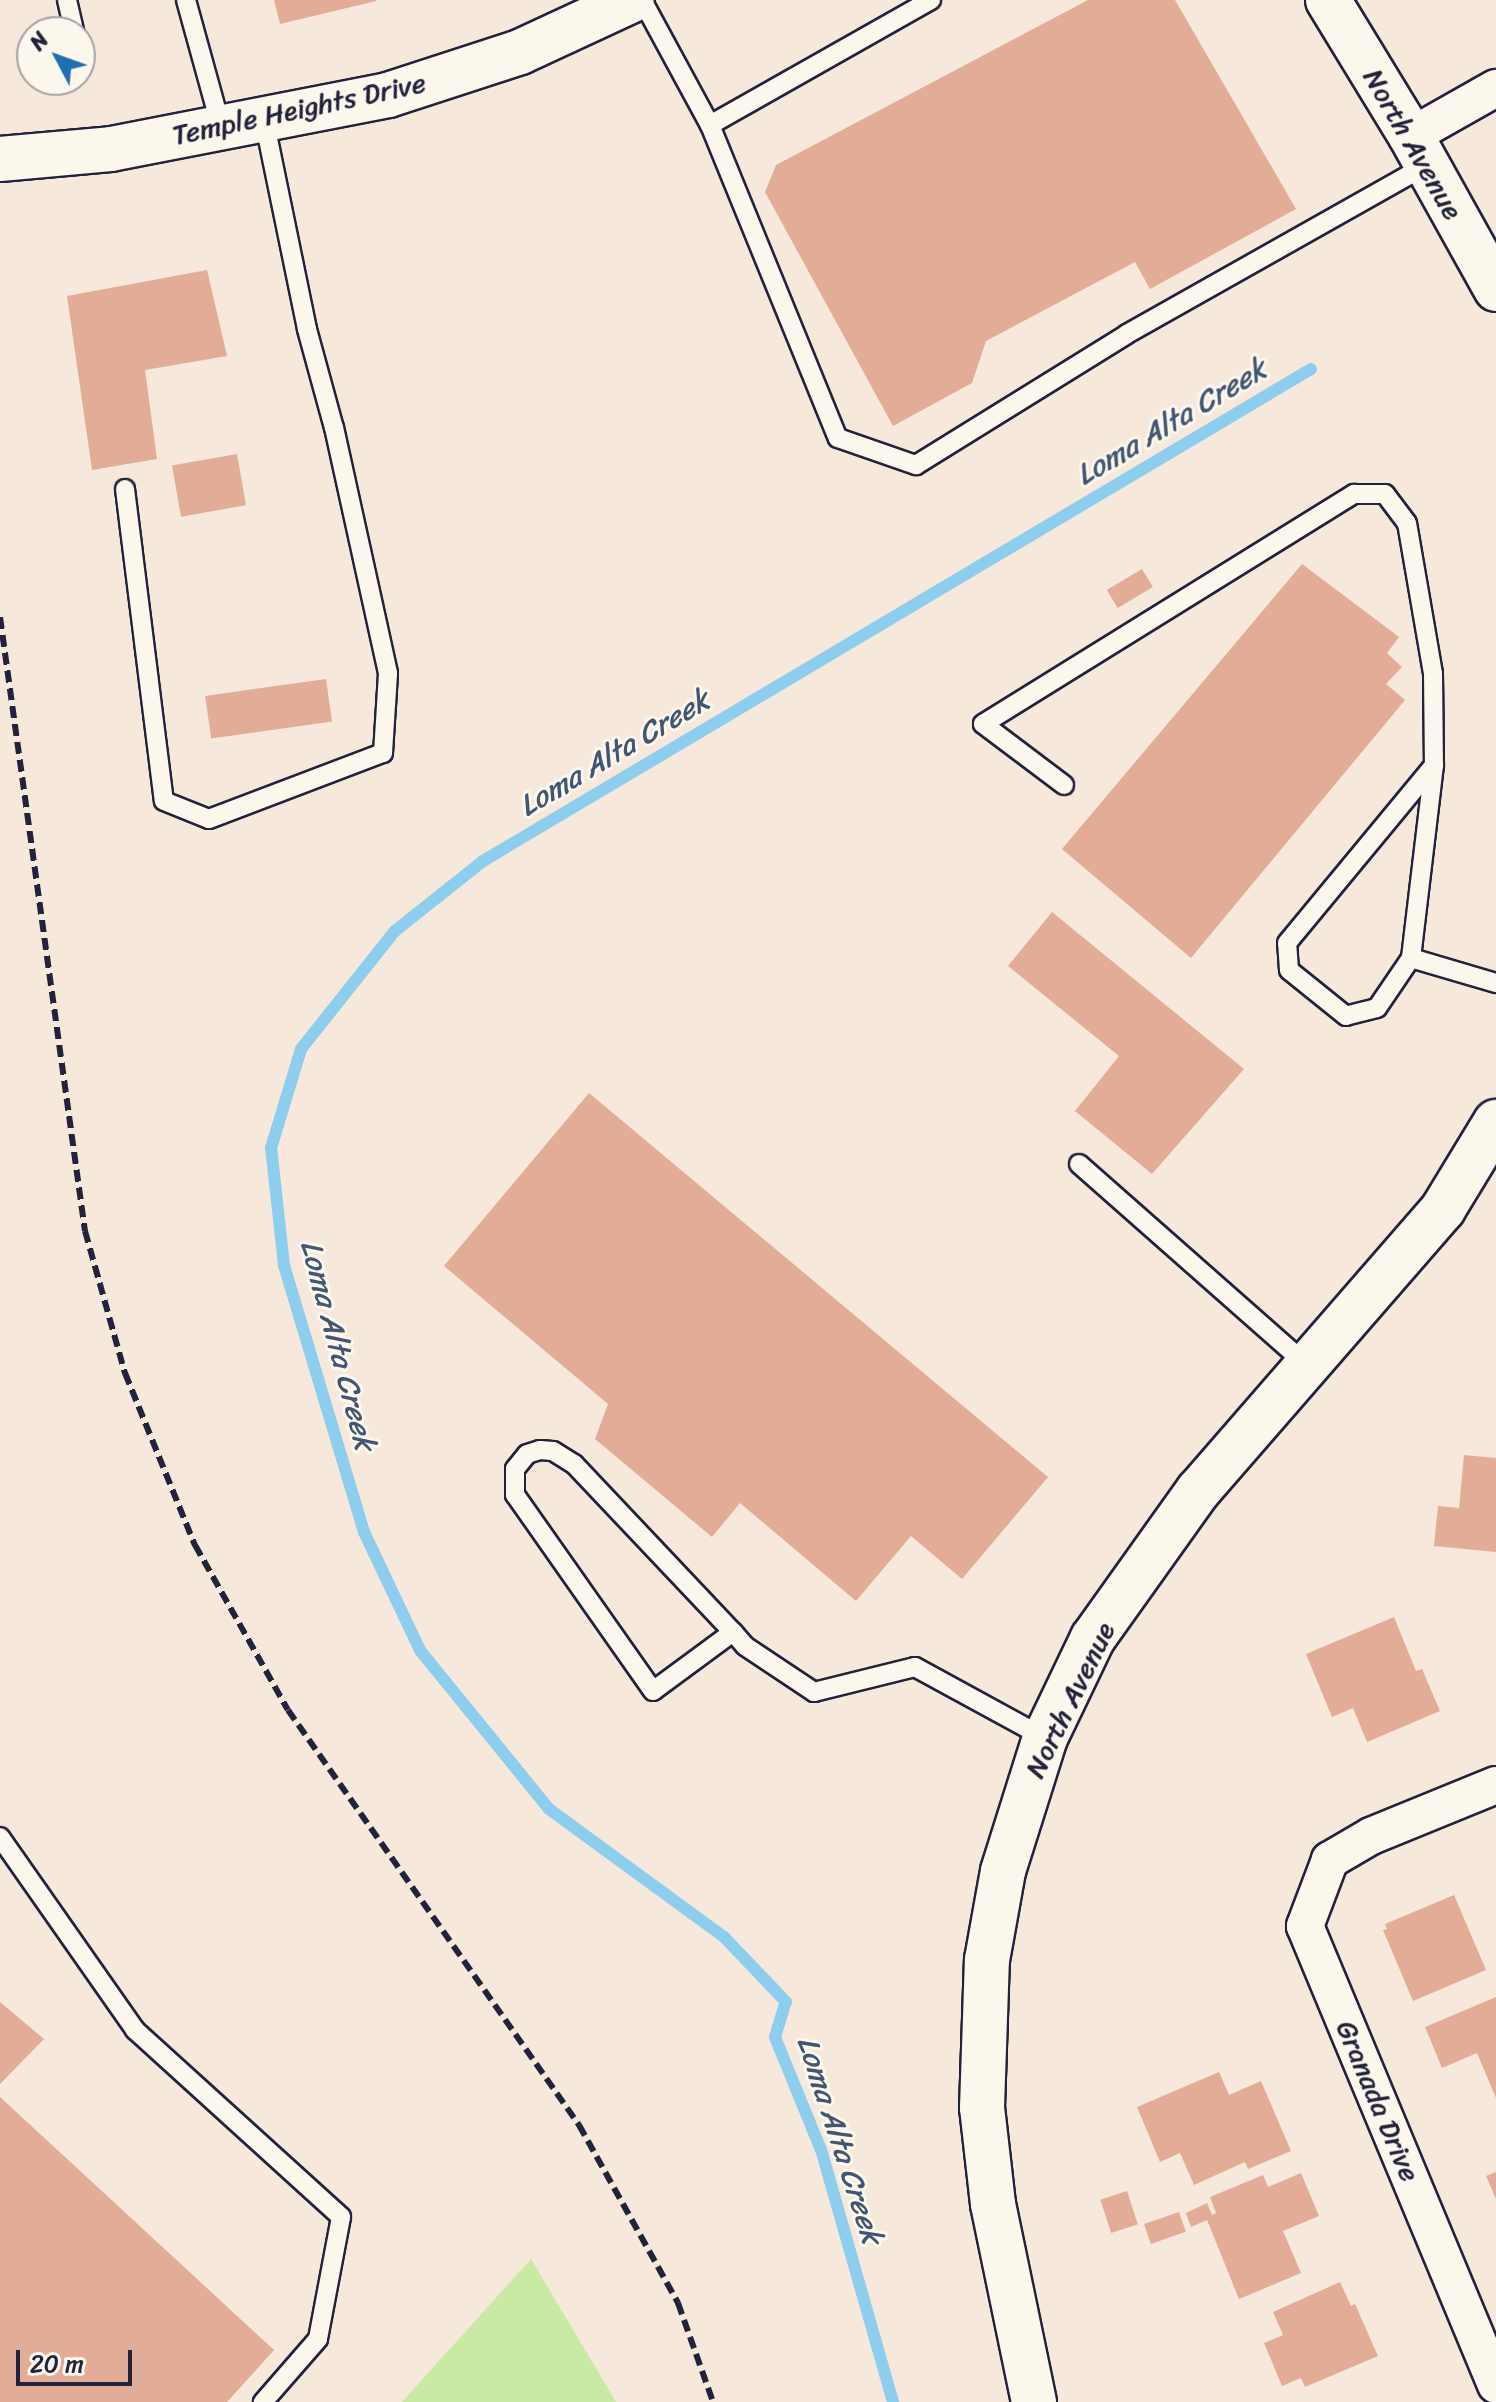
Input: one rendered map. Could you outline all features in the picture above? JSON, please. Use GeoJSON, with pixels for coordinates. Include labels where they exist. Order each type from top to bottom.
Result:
{"type":"FeatureCollection","features":[{"type":"Feature","properties":{"kind":"main road","name":"Temple Heights Drive"},"geometry":{"type":"LineString","coordinates":[[0,159],[111,149],[388,95],[520,52],[632,0]]}},
{"type":"Feature","properties":{"kind":"main road","name":"North Avenue"},"geometry":{"type":"LineString","coordinates":[[1328,0],[1419,150],[1496,289]]}},
{"type":"Feature","properties":{"kind":"main road","name":"North Avenue"},"geometry":{"type":"LineString","coordinates":[[1034,2402],[993,2204],[982,2108],[987,1960],[1003,1871],[1045,1738],[1093,1638],[1198,1491],[1443,1209],[1496,1122]]}},
{"type":"Feature","properties":{"kind":"street"},"geometry":{"type":"LineString","coordinates":[[1419,150],[1496,88]]}},
{"type":"Feature","properties":{"kind":"street","name":"Granada Drive"},"geometry":{"type":"LineString","coordinates":[[1496,1785],[1371,1836],[1330,1860],[1305,1926],[1496,2385]]}},
{"type":"Feature","properties":{"kind":"lane"},"geometry":{"type":"LineString","coordinates":[[186,0],[221,127]]}},
{"type":"Feature","properties":{"kind":"lane"},"geometry":{"type":"LineString","coordinates":[[642,0],[710,125],[838,438],[916,465],[1419,150]]}},
{"type":"Feature","properties":{"kind":"lane"},"geometry":{"type":"LineString","coordinates":[[710,125],[931,0]]}},
{"type":"Feature","properties":{"kind":"lane"},"geometry":{"type":"LineString","coordinates":[[125,489],[164,801],[209,819],[383,753],[388,673],[334,428],[307,329],[264,119]]}},
{"type":"Feature","properties":{"kind":"lane"},"geometry":{"type":"LineString","coordinates":[[1064,785],[983,724],[1354,494],[1385,494],[1407,523],[1433,673],[1434,765],[1411,958],[1377,1008],[1346,1016],[1289,970],[1287,943],[1434,765]]}},
{"type":"Feature","properties":{"kind":"lane"},"geometry":{"type":"LineString","coordinates":[[1411,958],[1496,983]]}},
{"type":"Feature","properties":{"kind":"lane"},"geometry":{"type":"LineString","coordinates":[[1079,1164],[1307,1365]]}},
{"type":"Feature","properties":{"kind":"lane"},"geometry":{"type":"LineString","coordinates":[[733,1632],[653,1691],[515,1495],[515,1469],[527,1454],[553,1451],[574,1464],[733,1632],[745,1646],[814,1692],[915,1667],[1045,1738]]}},
{"type":"Feature","properties":{"kind":"lane"},"geometry":{"type":"LineString","coordinates":[[0,1837],[135,2030],[341,2217],[318,2339],[263,2402]]}},
{"type":"Feature","properties":{"kind":"green space"},"geometry":{"type":"Polygon","coordinates":[[[531,2259],[616,2402],[402,2402],[531,2259]]]}},
{"type":"Feature","properties":{"kind":"building"},"geometry":{"type":"Polygon","coordinates":[[[274,0],[376,0],[376,1],[280,24],[274,0]]]}},
{"type":"Feature","properties":{"kind":"building"},"geometry":{"type":"Polygon","coordinates":[[[1088,0],[1175,0],[1296,209],[1150,289],[1135,262],[986,341],[972,383],[893,426],[765,192],[776,165],[1088,0]]]}},
{"type":"Feature","properties":{"kind":"building"},"geometry":{"type":"Polygon","coordinates":[[[207,270],[227,356],[145,370],[157,459],[92,470],[67,296],[207,270]]]}},
{"type":"Feature","properties":{"kind":"building"},"geometry":{"type":"Polygon","coordinates":[[[237,454],[246,505],[181,517],[172,465],[237,454]]]}},
{"type":"Feature","properties":{"kind":"building"},"geometry":{"type":"Polygon","coordinates":[[[1302,564],[1399,637],[1387,653],[1402,667],[1386,684],[1405,700],[1191,958],[1062,849],[1302,564]]]}},
{"type":"Feature","properties":{"kind":"building"},"geometry":{"type":"Polygon","coordinates":[[[1142,569],[1153,587],[1118,608],[1107,590],[1142,569]]]}},
{"type":"Feature","properties":{"kind":"building"},"geometry":{"type":"Polygon","coordinates":[[[326,679],[332,722],[211,739],[205,696],[326,679]]]}},
{"type":"Feature","properties":{"kind":"building"},"geometry":{"type":"Polygon","coordinates":[[[1052,912],[1244,1069],[1152,1174],[1075,1111],[1119,1056],[1008,966],[1052,912]]]}},
{"type":"Feature","properties":{"kind":"building"},"geometry":{"type":"Polygon","coordinates":[[[589,1093],[1048,1477],[962,1579],[911,1536],[856,1601],[740,1503],[712,1537],[595,1439],[608,1404],[444,1266],[589,1093]]]}},
{"type":"Feature","properties":{"kind":"building"},"geometry":{"type":"Polygon","coordinates":[[[1464,1455],[1496,1458],[1496,1552],[1434,1546],[1438,1506],[1459,1508],[1464,1455]]]}},
{"type":"Feature","properties":{"kind":"building"},"geometry":{"type":"Polygon","coordinates":[[[1394,1617],[1416,1671],[1422,1669],[1440,1711],[1367,1742],[1353,1708],[1332,1717],[1306,1654],[1394,1617]]]}},
{"type":"Feature","properties":{"kind":"building"},"geometry":{"type":"Polygon","coordinates":[[[1454,1895],[1486,1970],[1413,2001],[1383,1930],[1387,1929],[1385,1924],[1454,1895]]]}},
{"type":"Feature","properties":{"kind":"building"},"geometry":{"type":"Polygon","coordinates":[[[1496,1997],[1496,2098],[1477,2053],[1442,2068],[1425,2027],[1496,1997]]]}},
{"type":"Feature","properties":{"kind":"building"},"geometry":{"type":"Polygon","coordinates":[[[0,2002],[44,2039],[0,2084],[0,2002]]]}},
{"type":"Feature","properties":{"kind":"building"},"geometry":{"type":"Polygon","coordinates":[[[1219,2072],[1229,2095],[1261,2081],[1291,2151],[1248,2169],[1245,2162],[1194,2185],[1180,2153],[1160,2162],[1137,2107],[1219,2072]]]}},
{"type":"Feature","properties":{"kind":"building"},"geometry":{"type":"Polygon","coordinates":[[[0,2097],[274,2350],[227,2402],[0,2402],[0,2097]]]}},
{"type":"Feature","properties":{"kind":"building"},"geometry":{"type":"Polygon","coordinates":[[[1496,2172],[1496,2199],[1486,2176],[1496,2172]]]}},
{"type":"Feature","properties":{"kind":"building"},"geometry":{"type":"Polygon","coordinates":[[[1301,2173],[1319,2216],[1283,2231],[1301,2273],[1239,2299],[1207,2220],[1191,2227],[1186,2213],[1207,2203],[1212,2215],[1216,2213],[1210,2197],[1263,2175],[1268,2187],[1301,2173]]]}},
{"type":"Feature","properties":{"kind":"building"},"geometry":{"type":"Polygon","coordinates":[[[1127,2191],[1138,2224],[1111,2233],[1100,2200],[1127,2191]]]}},
{"type":"Feature","properties":{"kind":"building"},"geometry":{"type":"Polygon","coordinates":[[[1179,2212],[1186,2232],[1151,2244],[1144,2224],[1179,2212]]]}},
{"type":"Feature","properties":{"kind":"building"},"geometry":{"type":"Polygon","coordinates":[[[1340,2282],[1351,2306],[1355,2304],[1378,2356],[1305,2387],[1301,2378],[1282,2386],[1264,2343],[1283,2335],[1273,2312],[1340,2282]]]}},
{"type":"Feature","properties":{"kind":"waterway","name":"Loma Alta Creek"},"geometry":{"type":"LineString","coordinates":[[893,2402],[821,2150],[775,2037],[786,2002],[724,1937],[549,1809],[420,1650],[364,1532],[284,1265],[271,1148],[301,1049],[395,931],[483,861],[1311,369]]}},
{"type":"Feature","properties":{"kind":"railway"},"geometry":{"type":"LineString","coordinates":[[0,617],[85,1231],[125,1373],[195,1545],[288,1710],[579,2125],[678,2303],[713,2402]]}}]}
